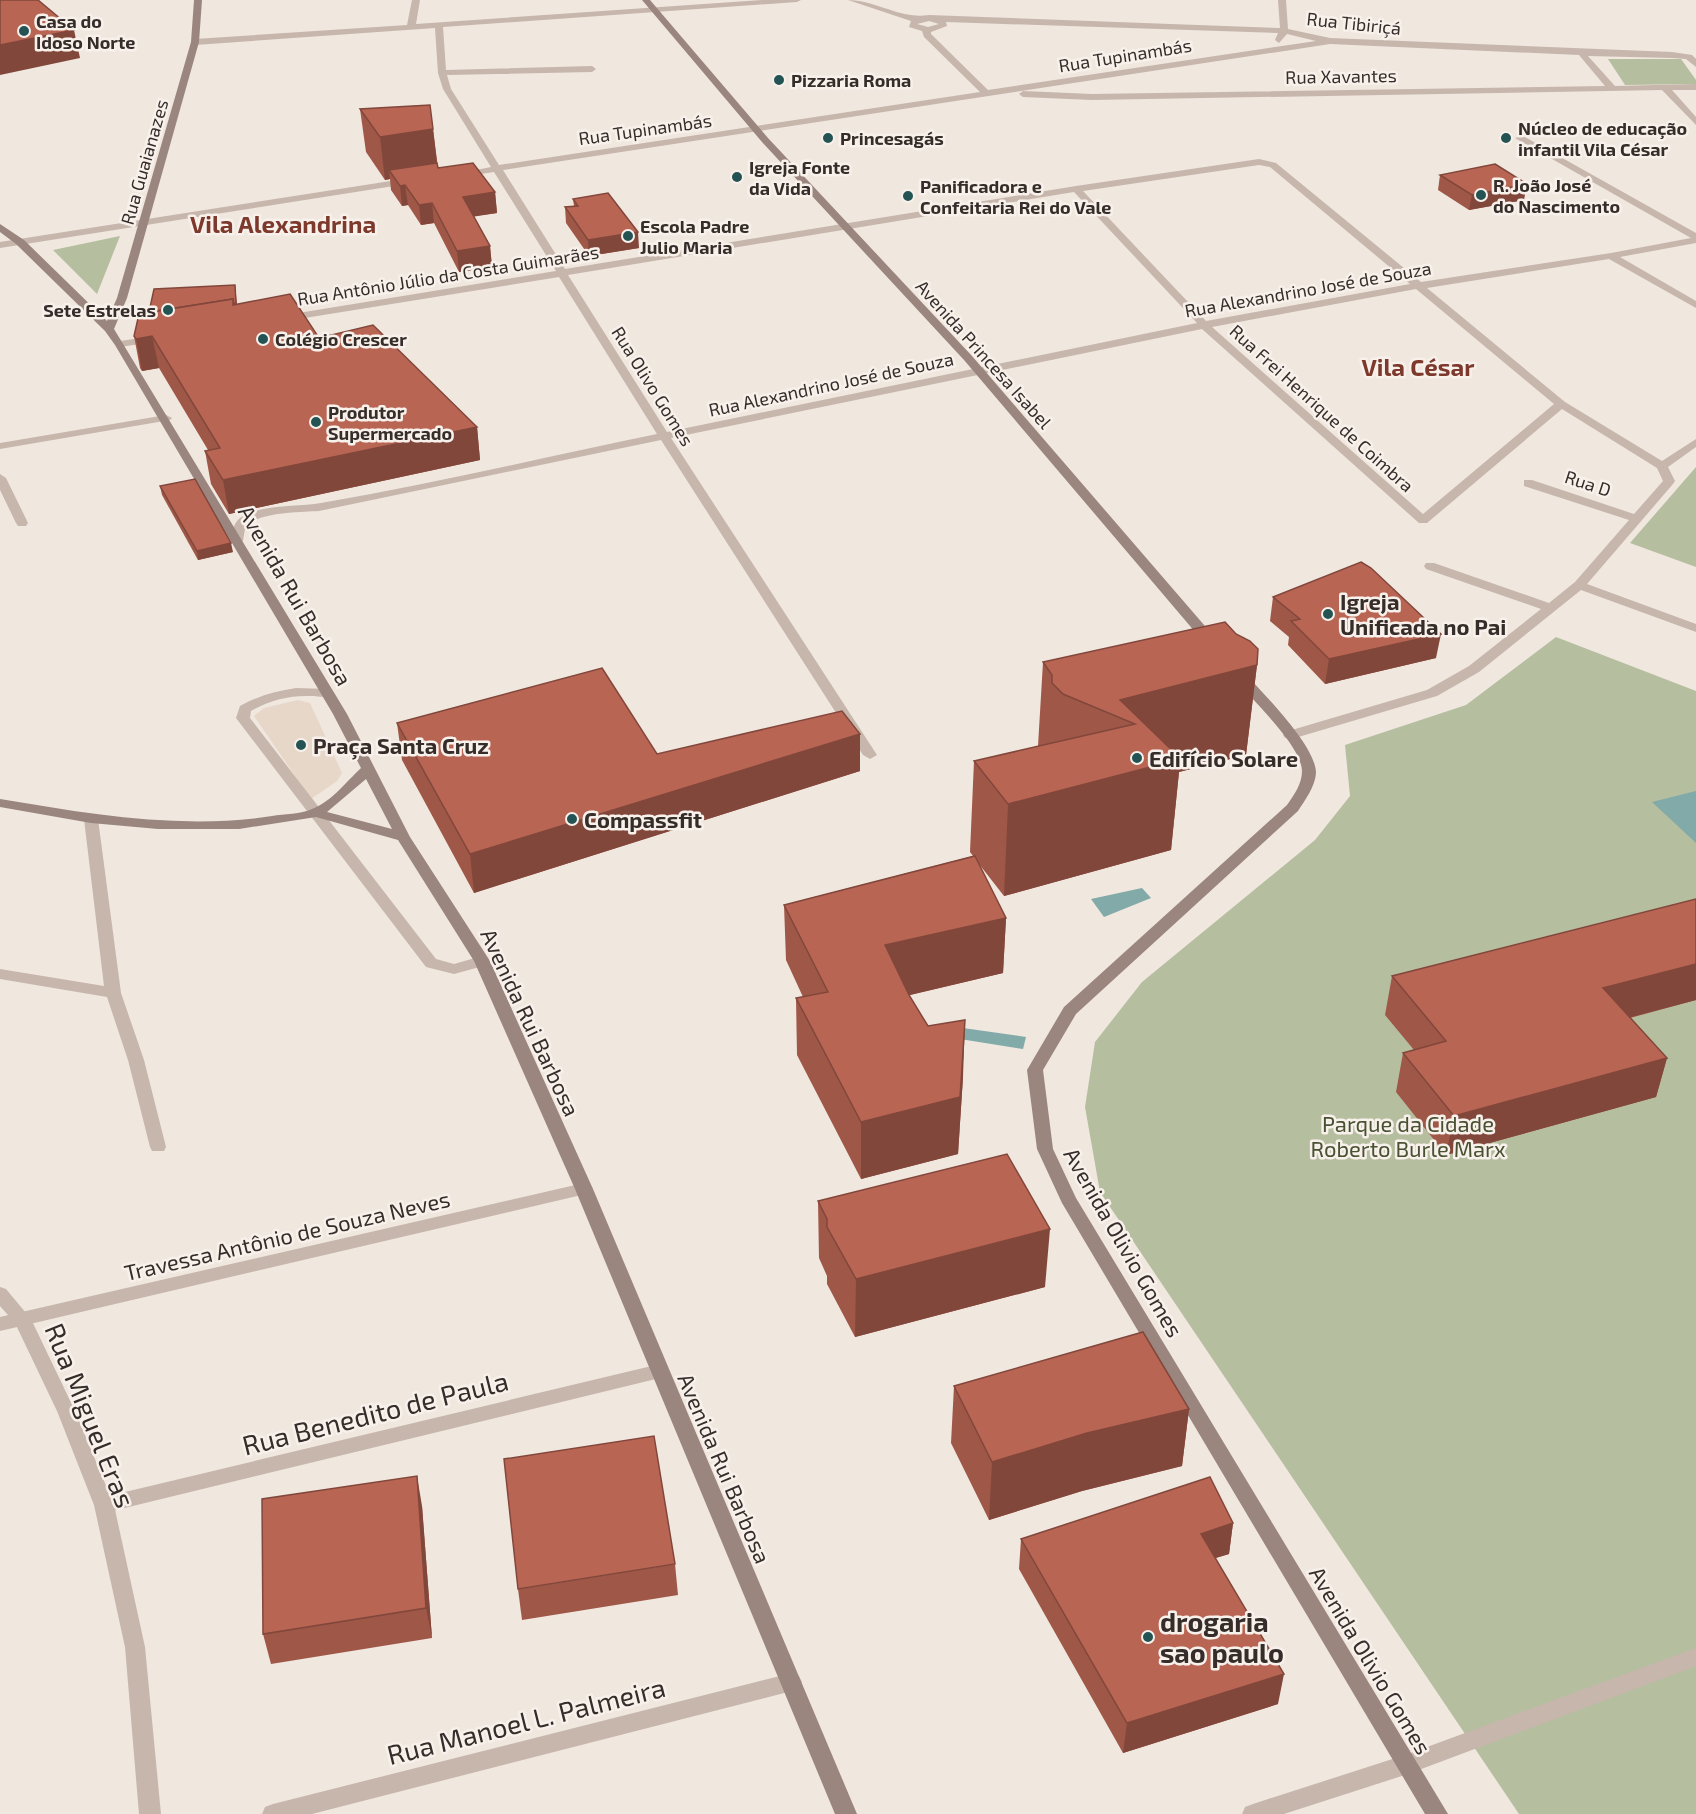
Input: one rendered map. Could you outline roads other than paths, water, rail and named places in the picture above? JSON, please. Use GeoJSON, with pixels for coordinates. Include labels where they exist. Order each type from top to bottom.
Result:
{"type":"FeatureCollection","features":[{"type":"Feature","properties":{"kind":"main road","name":"Rua Guaianazes"},"geometry":{"type":"LineString","coordinates":[[109,329],[122,298],[195,42],[198,0]]}},
{"type":"Feature","properties":{"kind":"main road","name":"Avenida Princesa Isabel"},"geometry":{"type":"LineString","coordinates":[[646,0],[756,130],[978,371],[1221,654]]}},
{"type":"Feature","properties":{"kind":"main road","name":"Avenida Rui Barbosa"},"geometry":{"type":"LineString","coordinates":[[0,227],[20,242],[109,329],[120,345],[327,693],[403,837],[482,961],[584,1190],[846,1814]]}},
{"type":"Feature","properties":{"kind":"main road"},"geometry":{"type":"LineString","coordinates":[[1237,672],[1290,735]]}},
{"type":"Feature","properties":{"kind":"main road","name":"Avenida Olivio Gomes"},"geometry":{"type":"LineString","coordinates":[[1290,735],[1308,766],[1307,785],[1293,808],[1070,1011],[1035,1070],[1045,1149],[1068,1199],[1437,1814]]}},
{"type":"Feature","properties":{"kind":"main road"},"geometry":{"type":"LineString","coordinates":[[316,813],[335,800],[367,770]]}},
{"type":"Feature","properties":{"kind":"main road"},"geometry":{"type":"LineString","coordinates":[[0,803],[91,819],[158,825],[240,825],[316,813],[403,837]]}},
{"type":"Feature","properties":{"kind":"street"},"geometry":{"type":"LineString","coordinates":[[411,26],[416,0]]}},
{"type":"Feature","properties":{"kind":"street"},"geometry":{"type":"LineString","coordinates":[[195,42],[797,0]]}},
{"type":"Feature","properties":{"kind":"street"},"geometry":{"type":"LineString","coordinates":[[852,0],[916,20],[940,23]]}},
{"type":"Feature","properties":{"kind":"street"},"geometry":{"type":"LineString","coordinates":[[1275,48],[1284,31],[1282,0]]}},
{"type":"Feature","properties":{"kind":"street"},"geometry":{"type":"LineString","coordinates":[[916,20],[912,25],[926,29],[940,23]]}},
{"type":"Feature","properties":{"kind":"street","name":"Rua Tibiriçá"},"geometry":{"type":"LineString","coordinates":[[940,23],[1284,31],[1330,41],[1672,55],[1689,57],[1696,64]]}},
{"type":"Feature","properties":{"kind":"street","name":"Rua Olivo Gomes"},"geometry":{"type":"LineString","coordinates":[[439,25],[442,73],[447,89],[664,438],[870,754]]}},
{"type":"Feature","properties":{"kind":"street"},"geometry":{"type":"LineString","coordinates":[[926,29],[927,35],[986,93]]}},
{"type":"Feature","properties":{"kind":"street","name":"Rua Tupinambás"},"geometry":{"type":"LineString","coordinates":[[449,176],[1330,41]]}},
{"type":"Feature","properties":{"kind":"street"},"geometry":{"type":"LineString","coordinates":[[1581,53],[1612,88]]}},
{"type":"Feature","properties":{"kind":"street"},"geometry":{"type":"LineString","coordinates":[[442,73],[592,69]]}},
{"type":"Feature","properties":{"kind":"street"},"geometry":{"type":"LineString","coordinates":[[1083,78],[1082,88],[1092,97]]}},
{"type":"Feature","properties":{"kind":"street","name":"Rua Xavantes"},"geometry":{"type":"LineString","coordinates":[[986,93],[1092,97],[1696,87]]}},
{"type":"Feature","properties":{"kind":"street"},"geometry":{"type":"LineString","coordinates":[[1665,88],[1696,122]]}},
{"type":"Feature","properties":{"kind":"street"},"geometry":{"type":"LineString","coordinates":[[1521,138],[1696,239]]}},
{"type":"Feature","properties":{"kind":"street","name":"Rua Antônio Júlio da Costa Guimarães"},"geometry":{"type":"LineString","coordinates":[[270,320],[1077,189],[1259,162],[1273,165],[1561,404],[1662,466]]}},
{"type":"Feature","properties":{"kind":"street"},"geometry":{"type":"LineString","coordinates":[[0,245],[426,179]]}},
{"type":"Feature","properties":{"kind":"street","name":"Rua Frei Henrique de Coimbra"},"geometry":{"type":"LineString","coordinates":[[1077,189],[1204,325],[1424,520],[1561,404]]}},
{"type":"Feature","properties":{"kind":"street","name":"Rua Alexandrino José de Souza"},"geometry":{"type":"LineString","coordinates":[[238,540],[240,525],[245,519],[258,514],[319,507],[664,438],[1204,325],[1417,286],[1611,256],[1696,239]]}},
{"type":"Feature","properties":{"kind":"street"},"geometry":{"type":"LineString","coordinates":[[1611,256],[1696,306]]}},
{"type":"Feature","properties":{"kind":"street"},"geometry":{"type":"LineString","coordinates":[[120,345],[165,337]]}},
{"type":"Feature","properties":{"kind":"street"},"geometry":{"type":"LineString","coordinates":[[0,446],[165,418]]}},
{"type":"Feature","properties":{"kind":"street"},"geometry":{"type":"LineString","coordinates":[[1290,735],[1432,693],[1474,669],[1579,585],[1670,481],[1662,466],[1696,442]]}},
{"type":"Feature","properties":{"kind":"street"},"geometry":{"type":"LineString","coordinates":[[0,478],[22,523]]}},
{"type":"Feature","properties":{"kind":"street","name":"Rua D"},"geometry":{"type":"LineString","coordinates":[[1528,483],[1636,518]]}},
{"type":"Feature","properties":{"kind":"street"},"geometry":{"type":"LineString","coordinates":[[1430,566],[1551,608]]}},
{"type":"Feature","properties":{"kind":"street"},"geometry":{"type":"LineString","coordinates":[[1579,585],[1696,628]]}},
{"type":"Feature","properties":{"kind":"street"},"geometry":{"type":"LineString","coordinates":[[327,693],[295,692],[256,702],[245,709],[243,718],[431,963],[454,969],[482,961]]}},
{"type":"Feature","properties":{"kind":"street"},"geometry":{"type":"LineString","coordinates":[[91,819],[113,993],[136,1060],[159,1147]]}},
{"type":"Feature","properties":{"kind":"street"},"geometry":{"type":"LineString","coordinates":[[0,974],[113,993]]}},
{"type":"Feature","properties":{"kind":"street","name":"Travessa Antônio de Souza Neves"},"geometry":{"type":"LineString","coordinates":[[0,1324],[584,1190]]}},
{"type":"Feature","properties":{"kind":"street","name":"Rua Miguel Eras"},"geometry":{"type":"LineString","coordinates":[[0,1294],[22,1320],[66,1411],[104,1505],[135,1647],[150,1814]]}},
{"type":"Feature","properties":{"kind":"street","name":"Rua Benedito de Paula"},"geometry":{"type":"LineString","coordinates":[[104,1505],[660,1371]]}},
{"type":"Feature","properties":{"kind":"street"},"geometry":{"type":"LineString","coordinates":[[1253,1814],[1408,1764],[1696,1657]]}},
{"type":"Feature","properties":{"kind":"street","name":"Rua Manoel L. Palmeira"},"geometry":{"type":"LineString","coordinates":[[273,1814],[792,1682]]}},
{"type":"Feature","properties":{"kind":"water"},"geometry":{"type":"Polygon","coordinates":[[[1696,791],[1696,843],[1652,802],[1696,791]]]}},
{"type":"Feature","properties":{"kind":"water"},"geometry":{"type":"Polygon","coordinates":[[[1142,888],[1151,898],[1104,917],[1091,899],[1142,888]]]}},
{"type":"Feature","properties":{"kind":"water"},"geometry":{"type":"Polygon","coordinates":[[[963,1028],[1026,1037],[1023,1049],[960,1039],[963,1028]]]}},
{"type":"Feature","properties":{"kind":"place","name":"Casa do Idoso Norte"},"geometry":{"type":"Point","coordinates":[24,31]}},
{"type":"Feature","properties":{"kind":"place","name":"Pizzaria Roma"},"geometry":{"type":"Point","coordinates":[779,80]}},
{"type":"Feature","properties":{"kind":"place","name":"Princesagás"},"geometry":{"type":"Point","coordinates":[828,138]}},
{"type":"Feature","properties":{"kind":"place","name":"Núcleo de educação infantil Vila César"},"geometry":{"type":"Point","coordinates":[1506,138]}},
{"type":"Feature","properties":{"kind":"place","name":"Igreja Fonte da Vida"},"geometry":{"type":"Point","coordinates":[737,177]}},
{"type":"Feature","properties":{"kind":"place","name":"R. João José do Nascimento"},"geometry":{"type":"Point","coordinates":[1481,195]}},
{"type":"Feature","properties":{"kind":"place","name":"Panificadora e Confeitaria Rei do Vale"},"geometry":{"type":"Point","coordinates":[908,196]}},
{"type":"Feature","properties":{"kind":"place","name":"Escola Padre Julio Maria"},"geometry":{"type":"Point","coordinates":[628,236]}},
{"type":"Feature","properties":{"kind":"place","name":"Sete Estrelas"},"geometry":{"type":"Point","coordinates":[168,310]}},
{"type":"Feature","properties":{"kind":"place","name":"Colégio Crescer"},"geometry":{"type":"Point","coordinates":[263,339]}},
{"type":"Feature","properties":{"kind":"place","name":"Produtor Supermercado"},"geometry":{"type":"Point","coordinates":[316,422]}},
{"type":"Feature","properties":{"kind":"place","name":"Igreja Unificada no Pai"},"geometry":{"type":"Point","coordinates":[1328,614]}},
{"type":"Feature","properties":{"kind":"place","name":"Praça Santa Cruz"},"geometry":{"type":"Point","coordinates":[301,745]}},
{"type":"Feature","properties":{"kind":"place","name":"Edifício Solare"},"geometry":{"type":"Point","coordinates":[1137,758]}},
{"type":"Feature","properties":{"kind":"place","name":"Compassfit"},"geometry":{"type":"Point","coordinates":[572,819]}},
{"type":"Feature","properties":{"kind":"place","name":"drogaria sao paulo"},"geometry":{"type":"Point","coordinates":[1148,1637]}},
{"type":"Feature","properties":{"kind":"district","name":"Vila Alexandrina"},"geometry":{"type":"Point","coordinates":[283,223]}},
{"type":"Feature","properties":{"kind":"district","name":"Vila César"},"geometry":{"type":"Point","coordinates":[1418,366]}},
{"type":"Feature","properties":{"kind":"park label","name":"Parque da Cidade Roberto Burle Marx"},"geometry":{"type":"Point","coordinates":[1408,1136]}}]}
